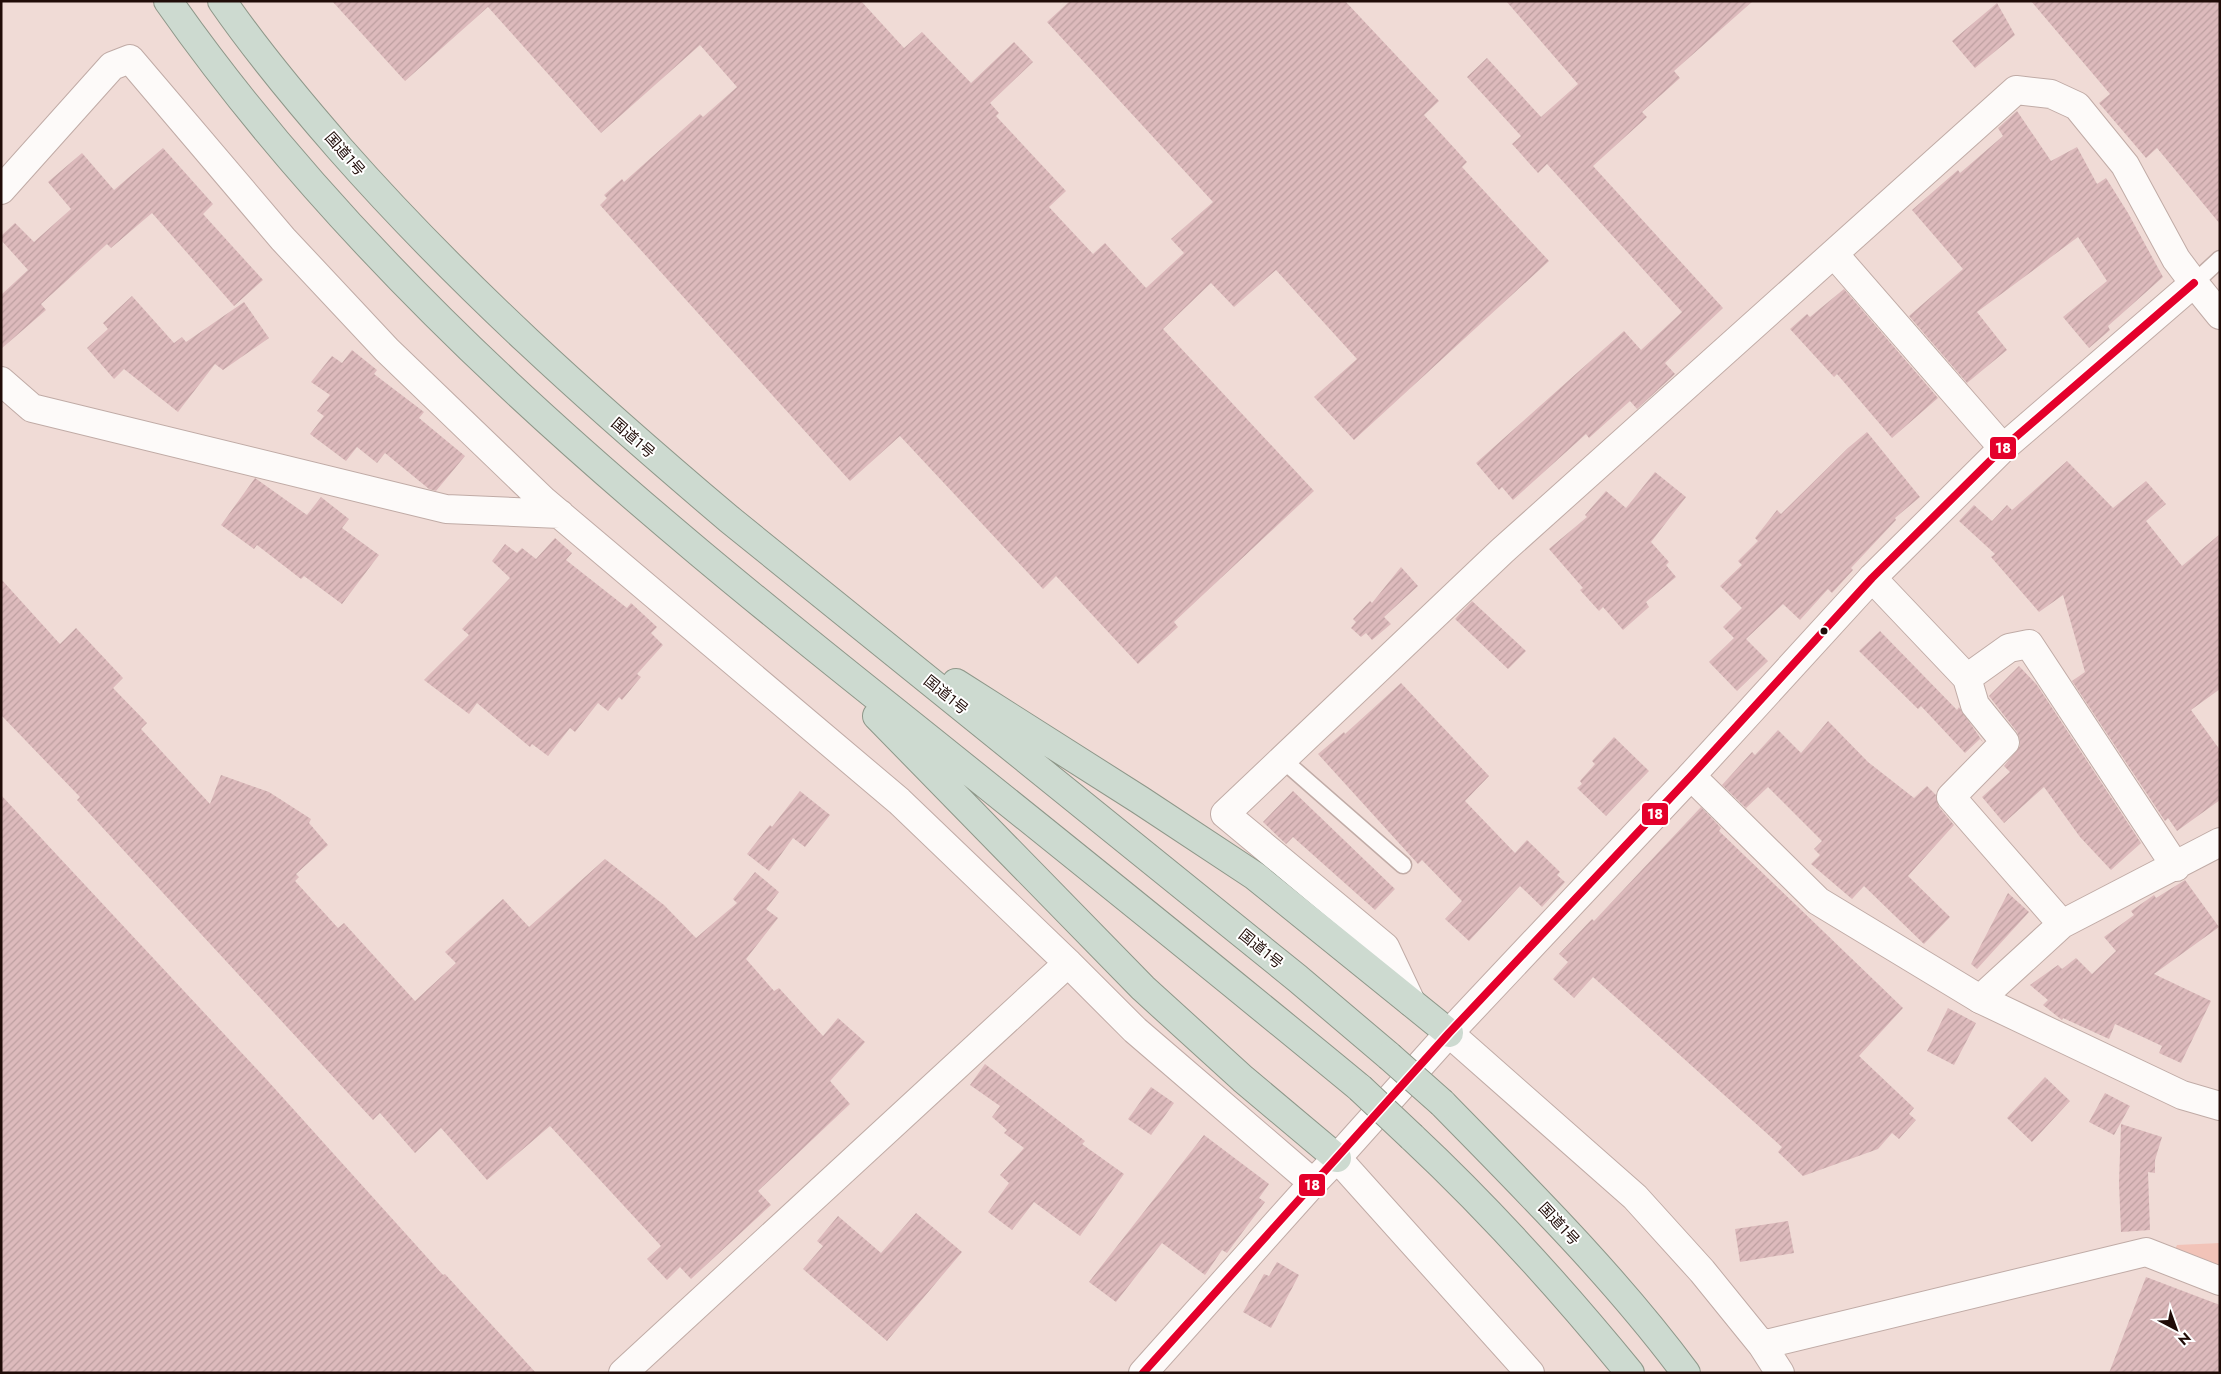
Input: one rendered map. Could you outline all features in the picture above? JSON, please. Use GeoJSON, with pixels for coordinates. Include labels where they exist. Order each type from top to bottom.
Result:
{"type":"FeatureCollection","features":[{"type":"Feature","properties":{"kind":"highway"},"geometry":{"type":"LineString","coordinates":[[168,1],[205,55],[271,136],[349,226],[432,313],[610,477],[794,631],[1146,913],[1360,1088],[1508,1233],[1576,1306],[1630,1373]]}},
{"type":"Feature","properties":{"kind":"highway","name":"国道1号"},"geometry":{"type":"LineString","coordinates":[[222,1],[240,27],[303,106],[377,191],[462,281],[643,446],[824,598],[1297,978],[1442,1103],[1606,1276],[1686,1373]]}},
{"type":"Feature","properties":{"kind":"highway"},"geometry":{"type":"LineString","coordinates":[[824,598],[1140,800],[1254,876],[1450,1033]]}},
{"type":"Feature","properties":{"kind":"highway"},"geometry":{"type":"LineString","coordinates":[[794,631],[1143,988],[1243,1079],[1338,1158]]}},
{"type":"Feature","properties":{"kind":"street"},"geometry":{"type":"LineString","coordinates":[[1,190],[112,66],[130,59],[283,239],[388,350],[560,514],[899,801],[1135,1030],[1313,1183]]}},
{"type":"Feature","properties":{"kind":"street"},"geometry":{"type":"LineString","coordinates":[[1411,1002],[1385,947],[1225,814],[1502,551],[2016,90],[2050,94],[2077,106],[2125,165],[2176,258],[2220,315]]}},
{"type":"Feature","properties":{"kind":"street"},"geometry":{"type":"LineString","coordinates":[[1834,254],[2003,448]]}},
{"type":"Feature","properties":{"kind":"street"},"geometry":{"type":"LineString","coordinates":[[1142,1373],[1450,1033],[1691,776],[1872,578],[2003,448],[2194,283]]}},
{"type":"Feature","properties":{"kind":"street"},"geometry":{"type":"LineString","coordinates":[[1,381],[32,408],[446,509],[560,514]]}},
{"type":"Feature","properties":{"kind":"street"},"geometry":{"type":"LineString","coordinates":[[1872,578],[1967,678],[1975,705],[2005,742],[1951,797],[2062,924]]}},
{"type":"Feature","properties":{"kind":"street"},"geometry":{"type":"LineString","coordinates":[[1967,678],[2009,648],[2028,644],[2176,866]]}},
{"type":"Feature","properties":{"kind":"street"},"geometry":{"type":"LineString","coordinates":[[1691,776],[1818,901],[1980,999],[2182,1095],[2220,1106]]}},
{"type":"Feature","properties":{"kind":"street"},"geometry":{"type":"LineString","coordinates":[[1980,999],[2062,924],[2220,842]]}},
{"type":"Feature","properties":{"kind":"street"},"geometry":{"type":"LineString","coordinates":[[623,1373],[1068,963]]}},
{"type":"Feature","properties":{"kind":"street"},"geometry":{"type":"LineString","coordinates":[[1450,1033],[1635,1197],[1702,1271],[1762,1345],[1780,1373]]}},
{"type":"Feature","properties":{"kind":"street"},"geometry":{"type":"LineString","coordinates":[[1338,1158],[1530,1373]]}},
{"type":"Feature","properties":{"kind":"street"},"geometry":{"type":"LineString","coordinates":[[1762,1345],[2146,1252],[2220,1281]]}},
{"type":"Feature","properties":{"kind":"lane"},"geometry":{"type":"LineString","coordinates":[[227,1],[240,27]]}},
{"type":"Feature","properties":{"kind":"lane"},"geometry":{"type":"LineString","coordinates":[[2194,283],[2220,259]]}},
{"type":"Feature","properties":{"kind":"lane"},"geometry":{"type":"LineString","coordinates":[[1283,760],[1402,865]]}},
{"type":"Feature","properties":{"kind":"shaded area"},"geometry":{"type":"Polygon","coordinates":[[[2220,1243],[2220,1269],[2174,1252],[2177,1245],[2220,1243]]]}},
{"type":"Feature","properties":{"kind":"building"},"geometry":{"type":"Polygon","coordinates":[[[332,1],[861,1],[904,48],[922,32],[971,83],[1014,42],[1033,62],[990,103],[999,113],[996,116],[1066,191],[1049,207],[1093,254],[1105,243],[1146,288],[1184,253],[1171,239],[1213,202],[1047,22],[1070,1],[1345,1],[1439,101],[1424,115],[1467,162],[1462,167],[1549,261],[1354,440],[1314,397],[1357,359],[1276,270],[1234,307],[1211,283],[1163,329],[1314,491],[1174,622],[1178,627],[1138,664],[1056,576],[1043,589],[900,436],[850,481],[600,205],[607,198],[604,195],[622,179],[624,182],[700,114],[703,117],[737,87],[700,45],[601,133],[488,7],[405,81],[332,1]]]}},
{"type":"Feature","properties":{"kind":"building"},"geometry":{"type":"Polygon","coordinates":[[[1506,1],[1753,1],[1674,71],[1680,78],[1642,112],[1647,117],[1593,166],[1723,308],[1665,363],[1675,374],[1637,409],[1630,401],[1589,438],[1586,434],[1513,500],[1502,487],[1499,490],[1476,463],[1624,331],[1641,350],[1682,312],[1547,164],[1538,173],[1512,144],[1521,136],[1467,77],[1487,58],[1541,117],[1578,84],[1506,1]]]}},
{"type":"Feature","properties":{"kind":"building"},"geometry":{"type":"Polygon","coordinates":[[[2031,1],[2220,1],[2220,224],[2157,148],[2146,158],[2099,103],[2110,94],[2031,1]]]}},
{"type":"Feature","properties":{"kind":"building"},"geometry":{"type":"Polygon","coordinates":[[[1997,3],[2015,35],[1975,68],[1952,41],[1997,3]]]}},
{"type":"Feature","properties":{"kind":"building"},"geometry":{"type":"Polygon","coordinates":[[[2017,111],[2051,161],[2077,147],[2097,184],[2106,178],[2128,213],[2163,277],[2108,326],[2110,330],[2089,348],[2063,317],[2107,281],[2078,237],[1977,312],[2007,350],[1967,383],[1909,316],[1963,269],[1912,210],[1958,170],[1960,173],[2003,136],[1998,128],[2017,111]]]}},
{"type":"Feature","properties":{"kind":"building"},"geometry":{"type":"Polygon","coordinates":[[[163,148],[213,204],[203,214],[263,280],[234,306],[152,213],[111,248],[107,244],[41,304],[46,310],[1,349],[1,295],[28,270],[1,240],[1,236],[15,223],[34,242],[71,209],[48,182],[82,153],[114,190],[163,148]]]}},
{"type":"Feature","properties":{"kind":"building"},"geometry":{"type":"Polygon","coordinates":[[[1844,289],[1938,398],[1892,438],[1837,374],[1834,377],[1790,329],[1807,314],[1810,317],[1844,289]]]}},
{"type":"Feature","properties":{"kind":"building"},"geometry":{"type":"Polygon","coordinates":[[[132,296],[174,343],[182,337],[186,342],[244,302],[269,338],[223,370],[215,364],[178,412],[124,369],[114,379],[87,348],[108,329],[103,323],[132,296]]]}},
{"type":"Feature","properties":{"kind":"building"},"geometry":{"type":"Polygon","coordinates":[[[352,350],[377,370],[374,374],[424,412],[419,418],[465,456],[436,491],[429,489],[385,453],[377,463],[357,447],[346,461],[310,434],[324,416],[317,411],[330,395],[311,382],[332,356],[342,363],[352,350]]]}},
{"type":"Feature","properties":{"kind":"building"},"geometry":{"type":"Polygon","coordinates":[[[1867,432],[1920,497],[1895,518],[1896,520],[1851,568],[1853,570],[1832,593],[1828,589],[1800,620],[1783,604],[1746,639],[1768,661],[1737,691],[1709,662],[1734,638],[1723,627],[1742,608],[1720,586],[1742,565],[1738,561],[1758,541],[1755,538],[1777,510],[1781,514],[1848,448],[1867,432]]]}},
{"type":"Feature","properties":{"kind":"building"},"geometry":{"type":"Polygon","coordinates":[[[2067,461],[2113,508],[2146,481],[2166,504],[2146,521],[2182,566],[2220,534],[2220,689],[2191,710],[2220,750],[2220,800],[2177,831],[2168,818],[2165,821],[2072,681],[2085,672],[2063,595],[2039,612],[1991,557],[1995,554],[1959,521],[1974,505],[1992,521],[2007,505],[2012,510],[2067,461]]]}},
{"type":"Feature","properties":{"kind":"building"},"geometry":{"type":"Polygon","coordinates":[[[1655,472],[1686,497],[1651,542],[1669,562],[1666,565],[1676,577],[1646,602],[1649,607],[1623,630],[1603,607],[1599,611],[1580,590],[1583,588],[1549,549],[1587,517],[1585,515],[1606,491],[1626,508],[1655,472]]]}},
{"type":"Feature","properties":{"kind":"building"},"geometry":{"type":"Polygon","coordinates":[[[255,478],[307,515],[321,497],[349,519],[342,528],[379,555],[342,604],[304,576],[301,579],[257,545],[254,549],[221,525],[255,478]]]}},
{"type":"Feature","properties":{"kind":"building"},"geometry":{"type":"Polygon","coordinates":[[[555,538],[572,553],[566,560],[627,608],[631,603],[657,627],[651,633],[663,645],[637,674],[641,677],[622,700],[619,697],[608,711],[598,703],[575,732],[570,728],[548,756],[532,744],[530,747],[477,703],[469,714],[424,680],[469,635],[462,629],[510,578],[492,561],[505,544],[517,553],[522,548],[536,559],[555,538]]]}},
{"type":"Feature","properties":{"kind":"building"},"geometry":{"type":"Polygon","coordinates":[[[1401,567],[1418,586],[1384,617],[1391,624],[1372,640],[1366,633],[1361,637],[1351,628],[1356,622],[1353,619],[1370,601],[1372,603],[1401,567]]]}},
{"type":"Feature","properties":{"kind":"building"},"geometry":{"type":"Polygon","coordinates":[[[1,579],[60,644],[76,628],[123,678],[113,688],[147,723],[141,729],[210,804],[221,775],[269,792],[311,819],[309,823],[328,845],[296,874],[299,877],[295,881],[338,928],[344,923],[415,1001],[456,963],[445,952],[503,899],[529,927],[605,859],[664,905],[696,938],[737,903],[733,899],[755,872],[779,892],[766,909],[778,918],[746,959],[774,991],[779,988],[823,1036],[838,1018],[865,1042],[830,1081],[850,1104],[758,1191],[771,1205],[691,1279],[680,1267],[667,1280],[647,1259],[661,1246],[550,1126],[487,1180],[441,1128],[415,1153],[380,1113],[373,1120],[77,800],[80,797],[1,715],[1,579]]]}},
{"type":"Feature","properties":{"kind":"building"},"geometry":{"type":"Polygon","coordinates":[[[1472,601],[1526,651],[1508,669],[1455,619],[1472,601]]]}},
{"type":"Feature","properties":{"kind":"building"},"geometry":{"type":"Polygon","coordinates":[[[1880,631],[1957,710],[1959,707],[1983,742],[1980,739],[1965,753],[1921,706],[1918,709],[1859,651],[1880,631]]]}},
{"type":"Feature","properties":{"kind":"building"},"geometry":{"type":"Polygon","coordinates":[[[2019,666],[2037,685],[2141,843],[2111,870],[2080,837],[2044,787],[2004,823],[1982,797],[2010,772],[2004,766],[2020,746],[2017,732],[1989,696],[2019,666]]]}},
{"type":"Feature","properties":{"kind":"building"},"geometry":{"type":"Polygon","coordinates":[[[1401,683],[1489,776],[1465,801],[1515,853],[1527,840],[1560,872],[1557,875],[1565,882],[1542,907],[1520,886],[1469,941],[1445,919],[1462,901],[1422,860],[1418,864],[1318,754],[1344,732],[1345,734],[1401,683]]]}},
{"type":"Feature","properties":{"kind":"building"},"geometry":{"type":"Polygon","coordinates":[[[1828,721],[1868,762],[1914,798],[1927,786],[1936,795],[1939,807],[1954,825],[1908,876],[1950,917],[1924,944],[1864,886],[1852,899],[1811,864],[1820,855],[1814,849],[1822,841],[1768,787],[1746,808],[1722,785],[1752,752],[1755,755],[1778,730],[1801,753],[1828,721]]]}},
{"type":"Feature","properties":{"kind":"building"},"geometry":{"type":"Polygon","coordinates":[[[1614,737],[1649,771],[1606,816],[1577,788],[1582,784],[1580,781],[1595,764],[1592,761],[1614,737]]]}},
{"type":"Feature","properties":{"kind":"building"},"geometry":{"type":"Polygon","coordinates":[[[800,791],[830,815],[805,847],[793,838],[769,871],[747,854],[770,825],[772,827],[800,791]]]}},
{"type":"Feature","properties":{"kind":"building"},"geometry":{"type":"Polygon","coordinates":[[[1293,791],[1395,889],[1375,910],[1293,837],[1286,844],[1263,822],[1293,791]]]}},
{"type":"Feature","properties":{"kind":"building"},"geometry":{"type":"Polygon","coordinates":[[[1,795],[267,1080],[443,1275],[445,1274],[536,1373],[1,1373],[1,795]]]}},
{"type":"Feature","properties":{"kind":"building"},"geometry":{"type":"Polygon","coordinates":[[[1701,807],[1721,828],[1719,831],[1903,1008],[1859,1056],[1914,1108],[1909,1114],[1916,1120],[1899,1139],[1892,1133],[1878,1149],[1803,1176],[1778,1152],[1782,1147],[1593,977],[1574,998],[1553,979],[1568,962],[1559,954],[1592,919],[1594,921],[1701,807]]]}},
{"type":"Feature","properties":{"kind":"building"},"geometry":{"type":"Polygon","coordinates":[[[2185,880],[2219,927],[2154,974],[2211,1001],[2181,1063],[2159,1053],[2162,1046],[2115,1024],[2109,1039],[2063,1018],[2062,1020],[2043,1005],[2048,1000],[2030,985],[2058,965],[2062,969],[2076,958],[2092,974],[2116,951],[2104,937],[2134,915],[2131,911],[2154,895],[2156,898],[2185,880]]]}},
{"type":"Feature","properties":{"kind":"building"},"geometry":{"type":"Polygon","coordinates":[[[2008,893],[2029,912],[1977,969],[1971,964],[2008,893]]]}},
{"type":"Feature","properties":{"kind":"building"},"geometry":{"type":"Polygon","coordinates":[[[1948,1008],[1976,1023],[1954,1065],[1927,1051],[1948,1008]]]}},
{"type":"Feature","properties":{"kind":"building"},"geometry":{"type":"Polygon","coordinates":[[[985,1064],[1085,1141],[1082,1144],[1124,1174],[1080,1236],[1034,1202],[1012,1230],[988,1212],[1009,1183],[1000,1175],[1024,1148],[1004,1133],[1007,1130],[992,1117],[1000,1106],[970,1085],[985,1064]]]}},
{"type":"Feature","properties":{"kind":"building"},"geometry":{"type":"Polygon","coordinates":[[[2045,1077],[2070,1101],[2032,1142],[2007,1118],[2045,1077]]]}},
{"type":"Feature","properties":{"kind":"building"},"geometry":{"type":"Polygon","coordinates":[[[1151,1087],[1174,1103],[1151,1135],[1128,1119],[1151,1087]]]}},
{"type":"Feature","properties":{"kind":"building"},"geometry":{"type":"Polygon","coordinates":[[[2105,1093],[2130,1106],[2114,1135],[2089,1122],[2105,1093]]]}},
{"type":"Feature","properties":{"kind":"building"},"geometry":{"type":"Polygon","coordinates":[[[2121,1124],[2162,1137],[2155,1160],[2155,1173],[2148,1172],[2150,1230],[2121,1232],[2119,1183],[2121,1124]]]}},
{"type":"Feature","properties":{"kind":"building"},"geometry":{"type":"Polygon","coordinates":[[[1204,1135],[1269,1184],[1259,1198],[1265,1202],[1227,1253],[1222,1250],[1205,1275],[1162,1243],[1116,1302],[1089,1282],[1204,1135]]]}},
{"type":"Feature","properties":{"kind":"building"},"geometry":{"type":"Polygon","coordinates":[[[916,1213],[962,1252],[887,1341],[803,1269],[823,1246],[817,1241],[838,1216],[881,1253],[916,1213]]]}},
{"type":"Feature","properties":{"kind":"building"},"geometry":{"type":"Polygon","coordinates":[[[1788,1221],[1794,1253],[1740,1262],[1735,1229],[1788,1221]]]}},
{"type":"Feature","properties":{"kind":"building"},"geometry":{"type":"Polygon","coordinates":[[[1277,1262],[1299,1275],[1271,1328],[1243,1312],[1264,1274],[1269,1276],[1277,1262]]]}},
{"type":"Feature","properties":{"kind":"building"},"geometry":{"type":"Polygon","coordinates":[[[2146,1277],[2220,1305],[2220,1373],[2109,1373],[2146,1277]]]}},
{"type":"Feature","properties":{"kind":"transit line","name":"18"},"geometry":{"type":"LineString","coordinates":[[1143,1373],[1449,1033],[1691,776],[1872,578],[2003,448],[2194,283]]}}]}
